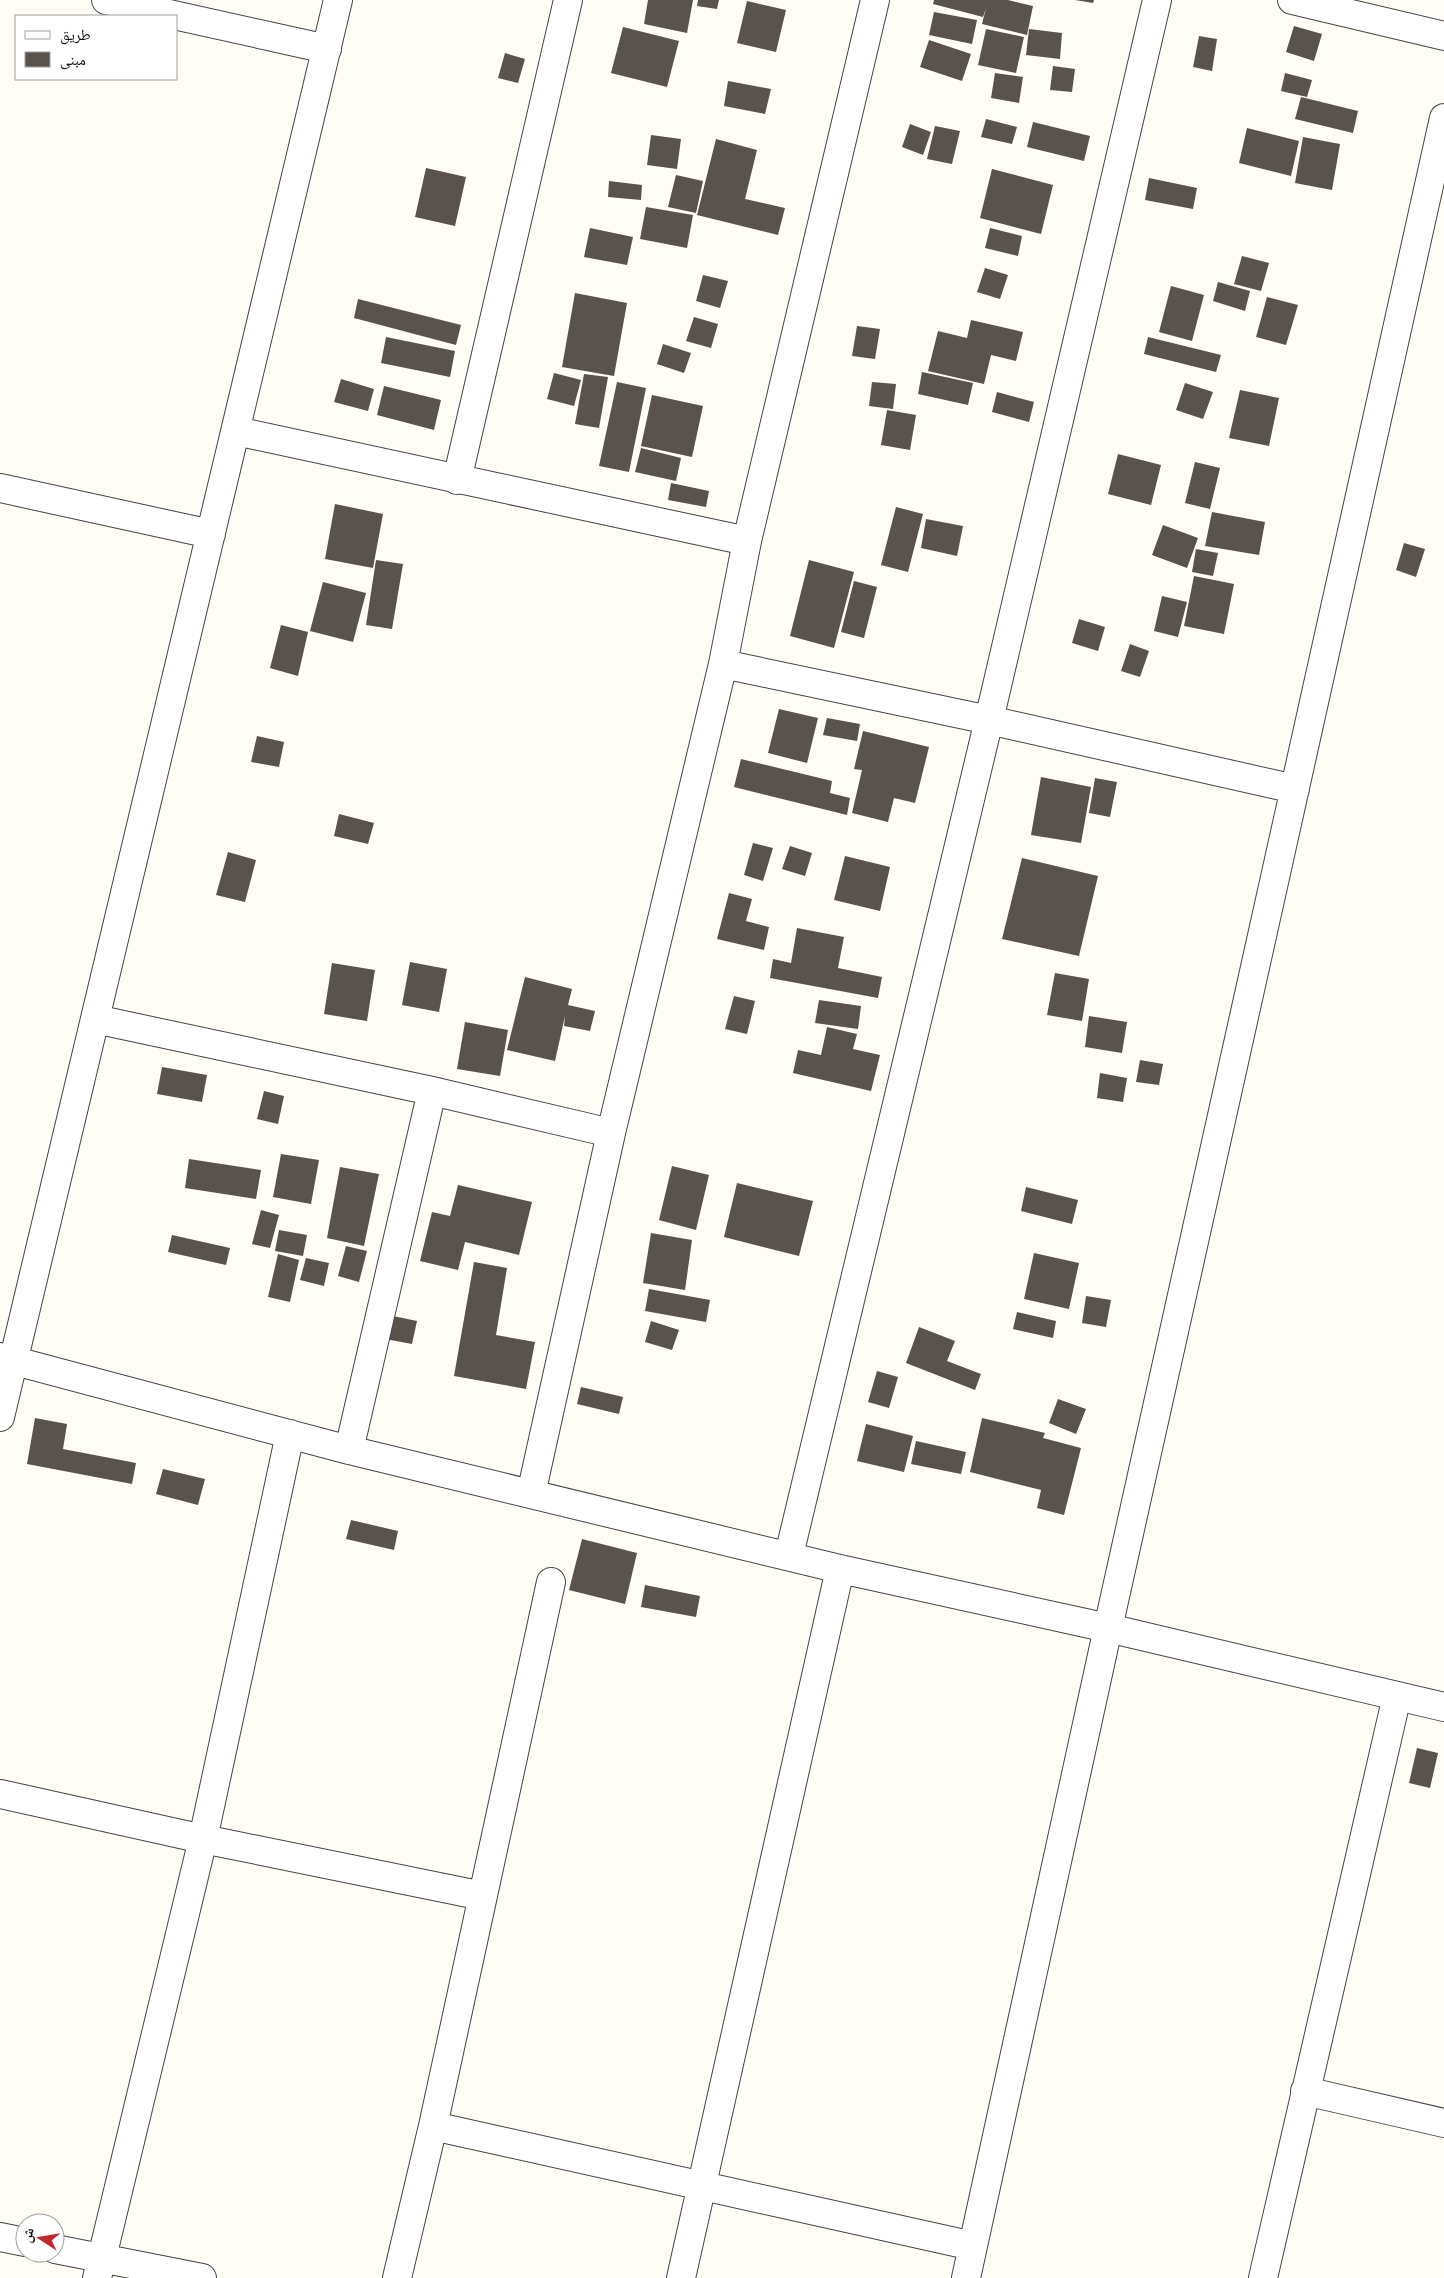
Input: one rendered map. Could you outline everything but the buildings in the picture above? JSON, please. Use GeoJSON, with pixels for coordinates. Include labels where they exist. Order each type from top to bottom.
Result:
{"type":"FeatureCollection","features":[{"type":"Feature","properties":{"kind":"street"},"geometry":{"type":"LineString","coordinates":[[106,0],[174,15]]}},
{"type":"Feature","properties":{"kind":"street"},"geometry":{"type":"LineString","coordinates":[[0,1417],[7,1359],[95,1019],[338,0]]}},
{"type":"Feature","properties":{"kind":"street"},"geometry":{"type":"LineString","coordinates":[[457,480],[568,0]]}},
{"type":"Feature","properties":{"kind":"street"},"geometry":{"type":"LineString","coordinates":[[531,1494],[611,1133],[723,664],[747,541],[875,0]]}},
{"type":"Feature","properties":{"kind":"street"},"geometry":{"type":"LineString","coordinates":[[789,1555],[989,720],[1157,0]]}},
{"type":"Feature","properties":{"kind":"street"},"geometry":{"type":"LineString","coordinates":[[1292,0],[1444,36]]}},
{"type":"Feature","properties":{"kind":"street"},"geometry":{"type":"LineString","coordinates":[[178,16],[327,49]]}},
{"type":"Feature","properties":{"kind":"street"},"geometry":{"type":"LineString","coordinates":[[966,2278],[1108,1628],[1444,118]]}},
{"type":"Feature","properties":{"kind":"street"},"geometry":{"type":"LineString","coordinates":[[236,431],[747,541]]}},
{"type":"Feature","properties":{"kind":"street"},"geometry":{"type":"LineString","coordinates":[[0,488],[211,534]]}},
{"type":"Feature","properties":{"kind":"street"},"geometry":{"type":"LineString","coordinates":[[723,664],[989,720],[1295,789]]}},
{"type":"Feature","properties":{"kind":"street"},"geometry":{"type":"LineString","coordinates":[[95,1019],[432,1091],[611,1133]]}},
{"type":"Feature","properties":{"kind":"street"},"geometry":{"type":"LineString","coordinates":[[349,1450],[432,1091]]}},
{"type":"Feature","properties":{"kind":"street"},"geometry":{"type":"LineString","coordinates":[[7,1359],[349,1450],[789,1555],[840,1569],[1108,1628],[1444,1707]]}},
{"type":"Feature","properties":{"kind":"street"},"geometry":{"type":"LineString","coordinates":[[99,2268],[203,1839],[290,1434]]}},
{"type":"Feature","properties":{"kind":"street"},"geometry":{"type":"LineString","coordinates":[[681,2278],[840,1569]]}},
{"type":"Feature","properties":{"kind":"street"},"geometry":{"type":"LineString","coordinates":[[397,2278],[433,2126],[551,1582]]}},
{"type":"Feature","properties":{"kind":"street"},"geometry":{"type":"LineString","coordinates":[[1263,2278],[1397,1696]]}},
{"type":"Feature","properties":{"kind":"street"},"geometry":{"type":"LineString","coordinates":[[0,1794],[203,1839],[483,1896]]}},
{"type":"Feature","properties":{"kind":"street"},"geometry":{"type":"LineString","coordinates":[[1305,2091],[1444,2123]]}},
{"type":"Feature","properties":{"kind":"street"},"geometry":{"type":"LineString","coordinates":[[433,2126],[973,2246]]}},
{"type":"Feature","properties":{"kind":"street"},"geometry":{"type":"LineString","coordinates":[[0,2237],[15,2240]]}},
{"type":"Feature","properties":{"kind":"street"},"geometry":{"type":"LineString","coordinates":[[65,2253],[99,2268],[202,2278]]}}]}
